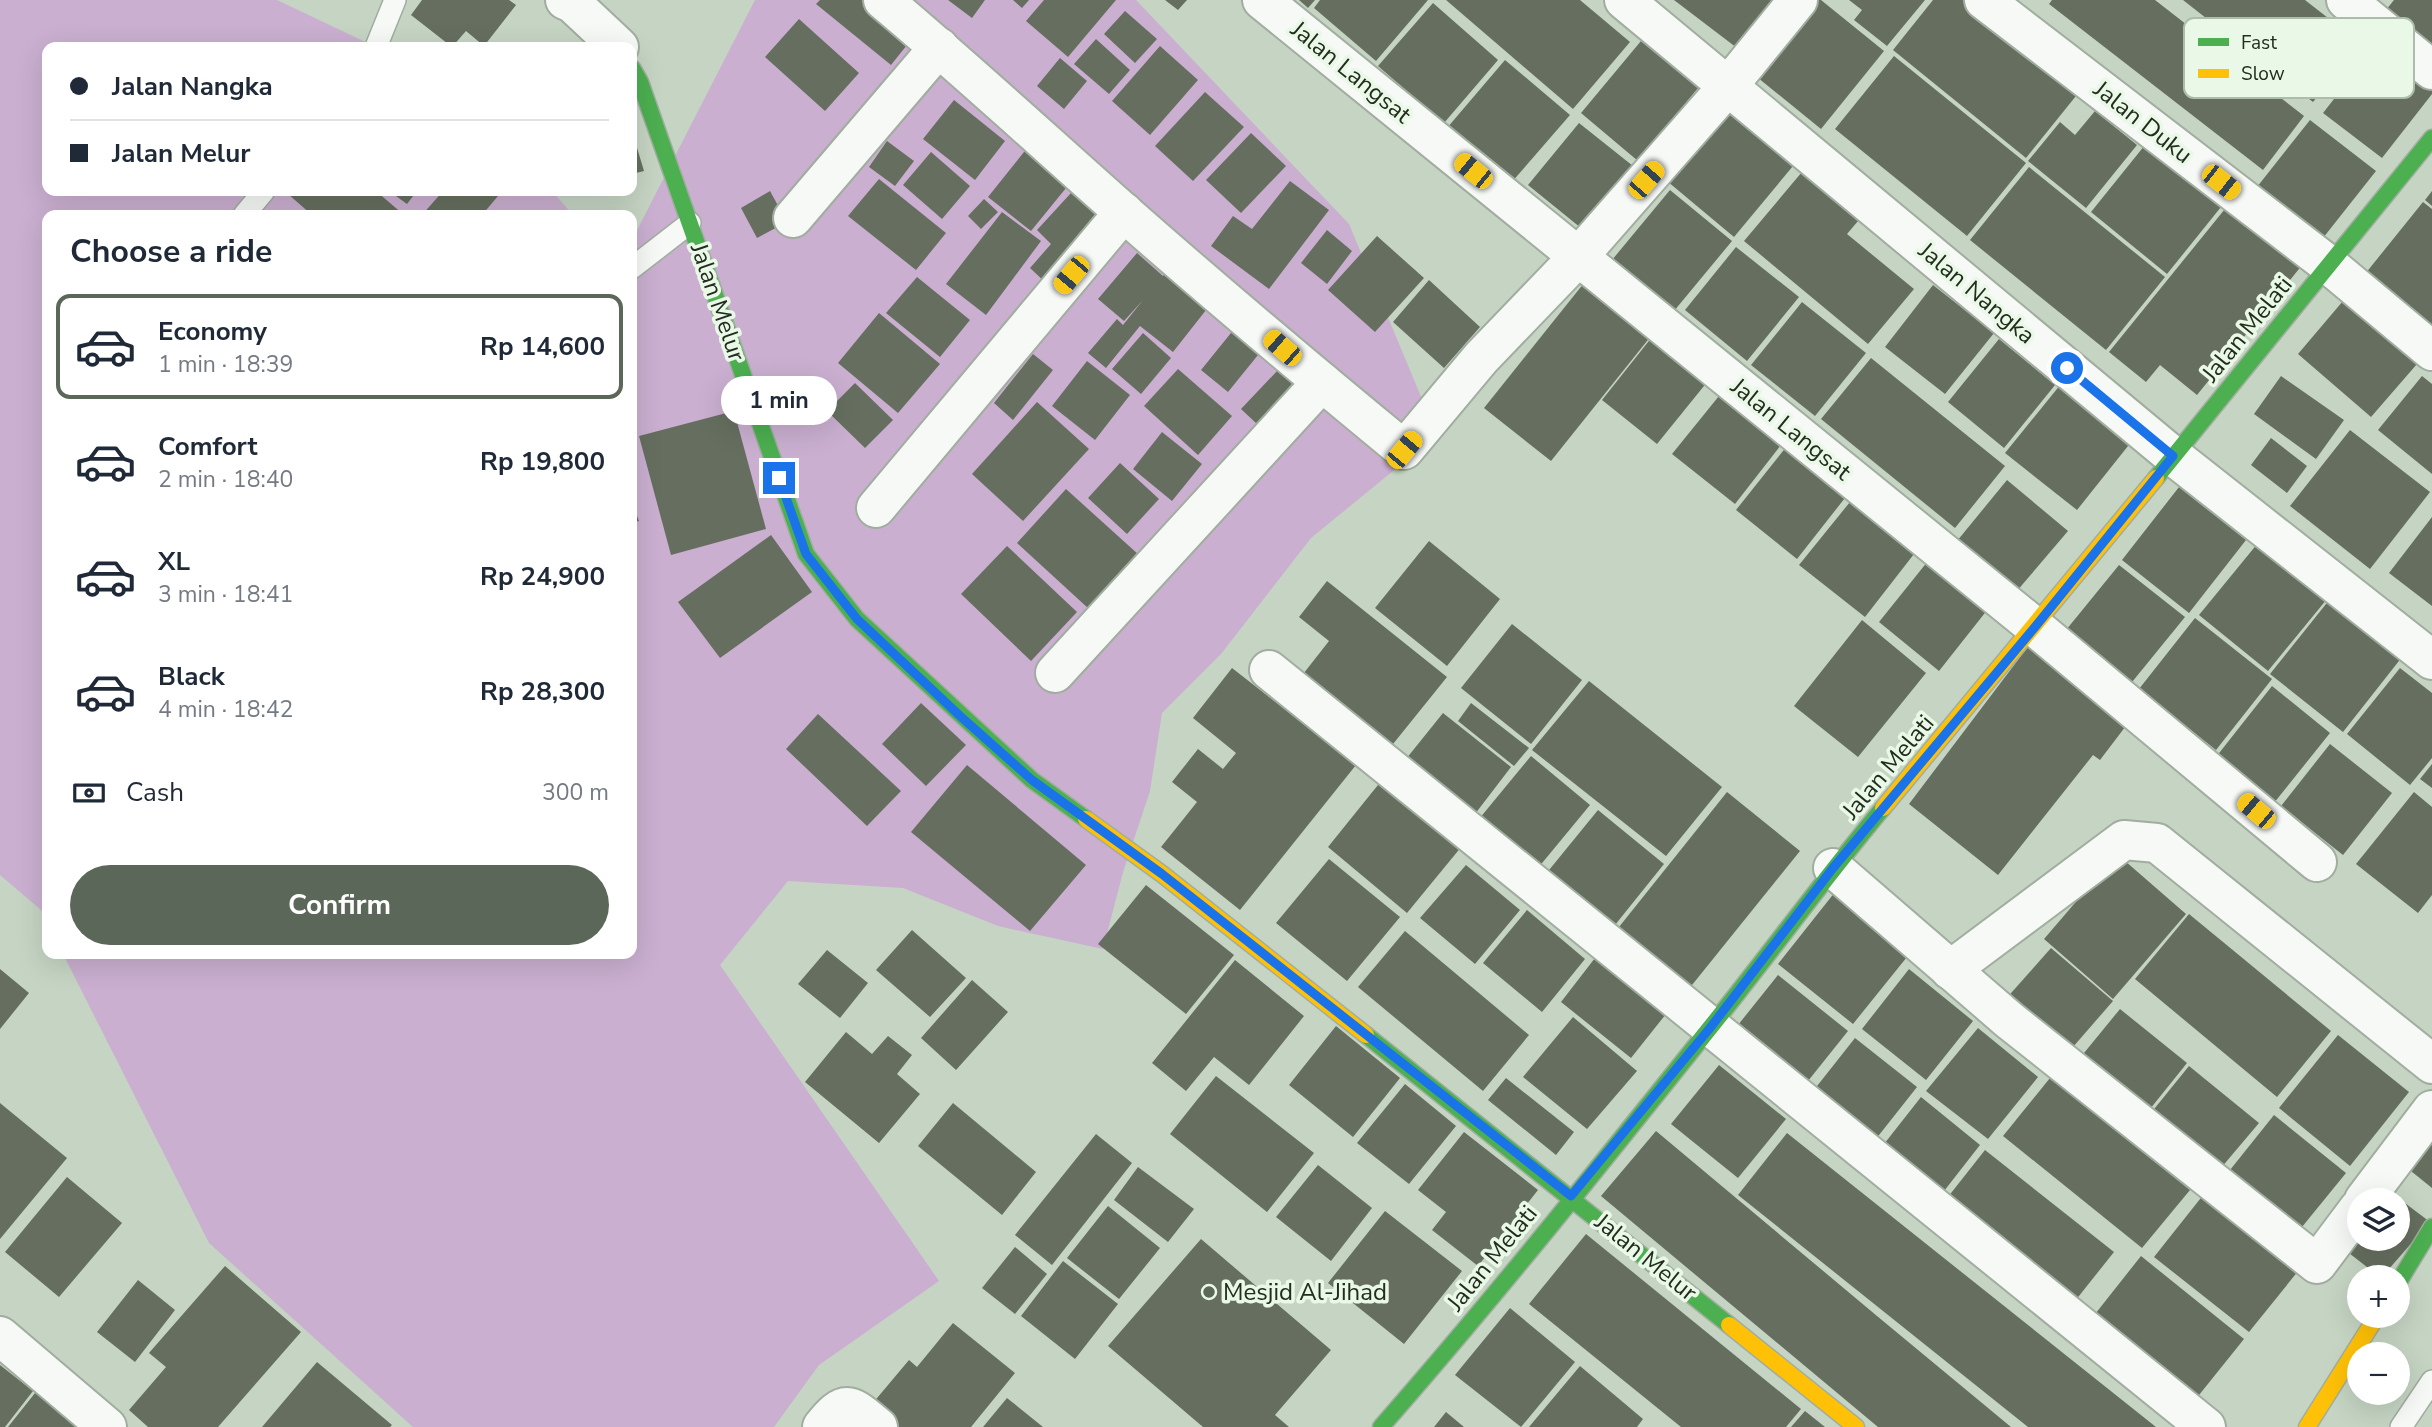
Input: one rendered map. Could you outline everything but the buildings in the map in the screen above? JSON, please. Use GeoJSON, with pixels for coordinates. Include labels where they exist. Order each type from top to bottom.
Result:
{"type":"FeatureCollection","features":[{"type":"Feature","properties":{"kind":"street"},"geometry":{"type":"LineString","coordinates":[[565,0],[572,3],[614,42]]}},
{"type":"Feature","properties":{"kind":"street"},"geometry":{"type":"LineString","coordinates":[[883,0],[1124,212],[1404,450],[1481,358],[1579,256],[1729,85],[1798,0]]}},
{"type":"Feature","properties":{"kind":"street","name":"Jalan Langsat"},"geometry":{"type":"LineString","coordinates":[[1262,0],[2035,627],[2317,862]]}},
{"type":"Feature","properties":{"kind":"street","name":"Jalan Nangka"},"geometry":{"type":"LineString","coordinates":[[1624,0],[2173,456],[2432,660]]}},
{"type":"Feature","properties":{"kind":"street","name":"Jalan Duku"},"geometry":{"type":"LineString","coordinates":[[1984,0],[2329,265],[2432,351]]}},
{"type":"Feature","properties":{"kind":"street"},"geometry":{"type":"LineString","coordinates":[[2346,0],[2368,18]]}},
{"type":"Feature","properties":{"kind":"street"},"geometry":{"type":"LineString","coordinates":[[793,218],[939,47]]}},
{"type":"Feature","properties":{"kind":"street"},"geometry":{"type":"LineString","coordinates":[[2414,55],[2432,70]]}},
{"type":"Feature","properties":{"kind":"street","name":"Jalan Melur"},"geometry":{"type":"LineString","coordinates":[[637,77],[806,554],[857,619],[1032,780],[1162,874],[1571,1196],[1856,1427]]}},
{"type":"Feature","properties":{"kind":"street","name":"Jalan Melati"},"geometry":{"type":"LineString","coordinates":[[1381,1427],[1435,1365],[1710,1028],[1833,868],[2035,627],[2432,138]]}},
{"type":"Feature","properties":{"kind":"street"},"geometry":{"type":"LineString","coordinates":[[876,509],[1124,212]]}},
{"type":"Feature","properties":{"kind":"street"},"geometry":{"type":"LineString","coordinates":[[1055,673],[1322,382]]}},
{"type":"Feature","properties":{"kind":"street"},"geometry":{"type":"LineString","coordinates":[[1269,670],[2206,1427]]}},
{"type":"Feature","properties":{"kind":"street"},"geometry":{"type":"LineString","coordinates":[[1950,970],[2124,840],[2157,843],[2432,1064]]}},
{"type":"Feature","properties":{"kind":"street"},"geometry":{"type":"LineString","coordinates":[[1833,868],[2009,1020],[2317,1264],[2347,1224]]}},
{"type":"Feature","properties":{"kind":"street"},"geometry":{"type":"LineString","coordinates":[[2373,1188],[2432,1110]]}},
{"type":"Feature","properties":{"kind":"street"},"geometry":{"type":"LineString","coordinates":[[2409,1265],[2432,1227]]}},
{"type":"Feature","properties":{"kind":"street"},"geometry":{"type":"LineString","coordinates":[[2307,1427],[2369,1328]]}},
{"type":"Feature","properties":{"kind":"street"},"geometry":{"type":"LineString","coordinates":[[0,1336],[107,1427]]}},
{"type":"Feature","properties":{"kind":"street"},"geometry":{"type":"LineString","coordinates":[[822,1427],[836,1409],[844,1407],[860,1412],[878,1427]]}},
{"type":"Feature","properties":{"kind":"lane"},"geometry":{"type":"LineString","coordinates":[[378,42],[395,0]]}},
{"type":"Feature","properties":{"kind":"lane"},"geometry":{"type":"LineString","coordinates":[[248,210],[260,196]]}},
{"type":"Feature","properties":{"kind":"lane"},"geometry":{"type":"LineString","coordinates":[[637,264],[690,223]]}},
{"type":"Feature","properties":{"kind":"lane"},"geometry":{"type":"LineString","coordinates":[[2401,1427],[2432,1381]]}},
{"type":"Feature","properties":{"kind":"shaded area"},"geometry":{"type":"Polygon","coordinates":[[[0,0],[277,0],[365,42],[42,42],[42,196],[556,196],[569,210],[42,210],[42,912],[0,875],[0,0]]]}},
{"type":"Feature","properties":{"kind":"shaded area"},"geometry":{"type":"Polygon","coordinates":[[[755,0],[1136,0],[1349,224],[1437,435],[1311,538],[1221,654],[1162,713],[1150,791],[1123,872],[1103,949],[998,926],[903,888],[788,881],[720,965],[939,1281],[819,1365],[774,1427],[413,1427],[209,1243],[66,959],[637,959],[637,230],[755,0]]]}},
{"type":"Feature","properties":{"kind":"traffic: fast"},"geometry":{"type":"LineString","coordinates":[[637,77],[806,554],[857,619],[1032,780],[1086,819]]}},
{"type":"Feature","properties":{"kind":"traffic: fast"},"geometry":{"type":"LineString","coordinates":[[2156,478],[2432,138]]}},
{"type":"Feature","properties":{"kind":"traffic: fast"},"geometry":{"type":"LineString","coordinates":[[1381,1427],[1588,1180],[1883,808]]}},
{"type":"Feature","properties":{"kind":"traffic: fast"},"geometry":{"type":"LineString","coordinates":[[1366,1035],[1729,1325]]}},
{"type":"Feature","properties":{"kind":"traffic: fast"},"geometry":{"type":"LineString","coordinates":[[2409,1265],[2432,1227]]}},
{"type":"Feature","properties":{"kind":"traffic: slow"},"geometry":{"type":"LineString","coordinates":[[1883,808],[2156,478]]}},
{"type":"Feature","properties":{"kind":"traffic: slow"},"geometry":{"type":"LineString","coordinates":[[1086,819],[1162,874],[1366,1035]]}},
{"type":"Feature","properties":{"kind":"traffic: slow"},"geometry":{"type":"LineString","coordinates":[[1729,1325],[1856,1427]]}},
{"type":"Feature","properties":{"kind":"traffic: slow"},"geometry":{"type":"LineString","coordinates":[[2307,1427],[2369,1328]]}},
{"type":"Feature","properties":{"kind":"place","name":"Mesjid Al-Jihad"},"geometry":{"type":"Point","coordinates":[1209,1292]}},
{"type":"Feature","properties":{"kind":"route"},"geometry":{"type":"LineString","coordinates":[[779,478],[806,554],[857,619],[959,715],[1032,780],[1162,874],[1571,1196],[1710,1028],[1833,868],[2035,627],[2173,456],[2067,368]]}}]}
